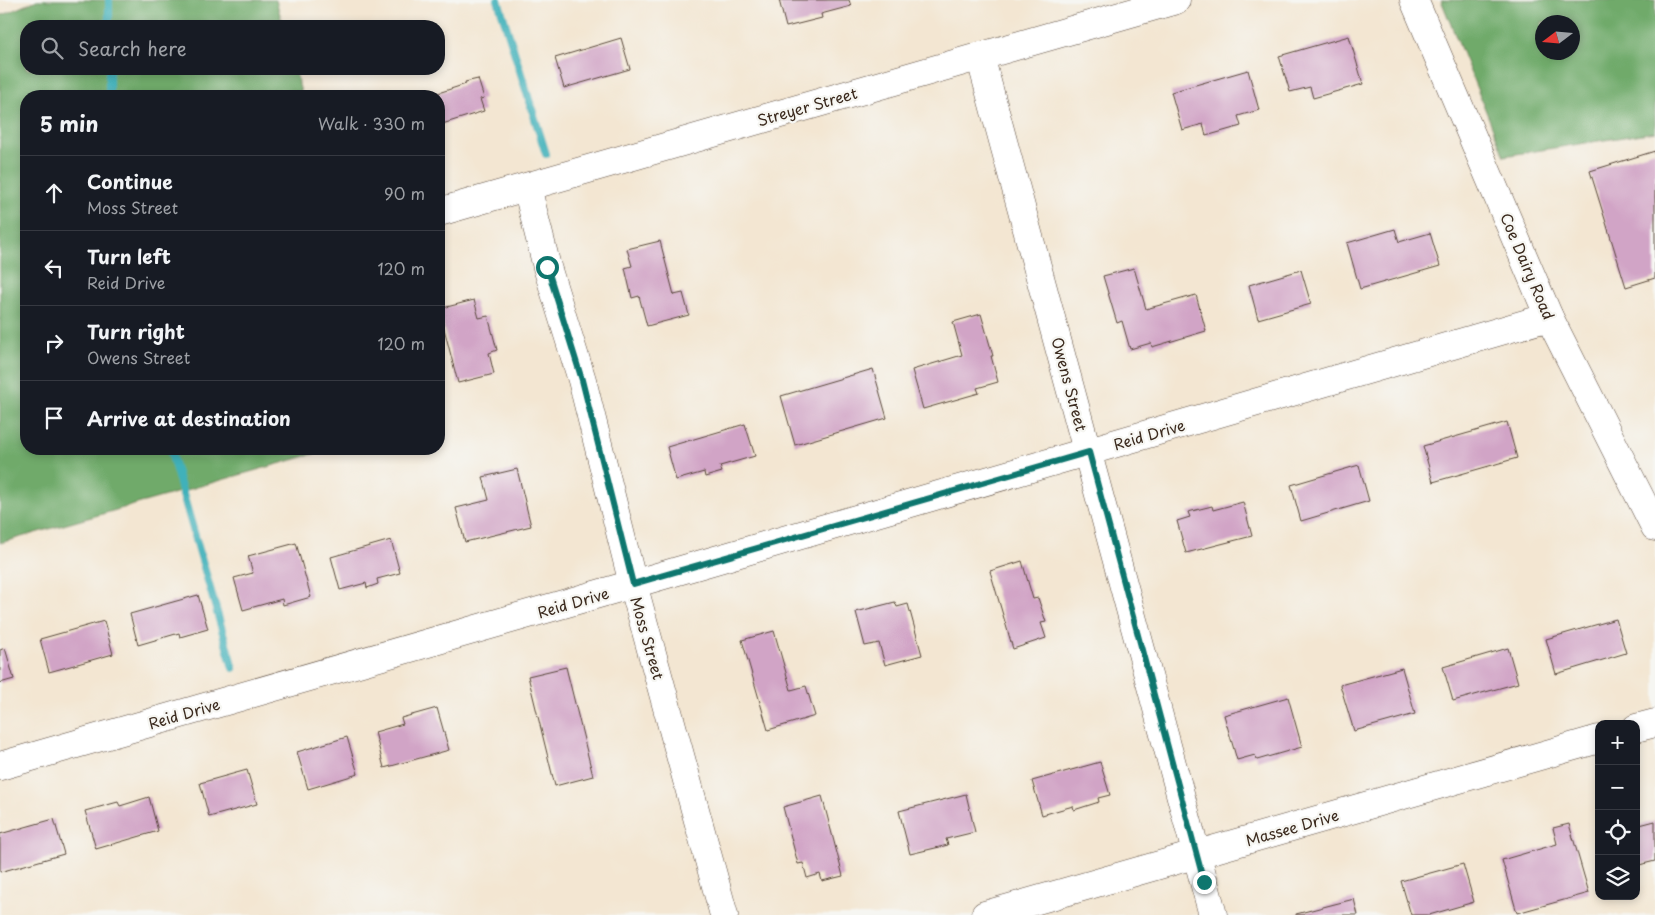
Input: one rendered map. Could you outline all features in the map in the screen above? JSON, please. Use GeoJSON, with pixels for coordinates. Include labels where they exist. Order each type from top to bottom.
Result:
{"type":"FeatureCollection","features":[{"type":"Feature","properties":{"kind":"street","name":"Streyer Street"},"geometry":{"type":"LineString","coordinates":[[445,210],[1176,0]]}},
{"type":"Feature","properties":{"kind":"street","name":"Coe Dairy Road"},"geometry":{"type":"LineString","coordinates":[[1414,0],[1549,317],[1655,527]]}},
{"type":"Feature","properties":{"kind":"street","name":"Owens Street"},"geometry":{"type":"LineString","coordinates":[[980,56],[1089,452],[1213,915]]}},
{"type":"Feature","properties":{"kind":"street","name":"Moss Street"},"geometry":{"type":"LineString","coordinates":[[527,187],[547,267],[582,380],[633,584],[724,915]]}},
{"type":"Feature","properties":{"kind":"street","name":"Reid Drive"},"geometry":{"type":"LineString","coordinates":[[0,766],[1089,452],[1549,317]]}},
{"type":"Feature","properties":{"kind":"street"},"geometry":{"type":"LineString","coordinates":[[1640,727],[1655,723]]}},
{"type":"Feature","properties":{"kind":"street","name":"Massee Drive"},"geometry":{"type":"LineString","coordinates":[[985,915],[1595,740]]}},
{"type":"Feature","properties":{"kind":"green space"},"geometry":{"type":"Polygon","coordinates":[[[37,0],[276,0],[281,20],[20,20],[20,75],[297,75],[300,90],[20,90],[20,455],[310,455],[0,543],[0,16],[37,0]]]}},
{"type":"Feature","properties":{"kind":"green space"},"geometry":{"type":"Polygon","coordinates":[[[1441,0],[1655,0],[1655,132],[1504,156],[1441,0]]]}},
{"type":"Feature","properties":{"kind":"building"},"geometry":{"type":"Polygon","coordinates":[[[779,0],[849,0],[851,6],[821,14],[822,18],[786,27],[779,0]]]}},
{"type":"Feature","properties":{"kind":"building"},"geometry":{"type":"Polygon","coordinates":[[[1349,36],[1363,84],[1313,98],[1310,87],[1290,92],[1279,56],[1349,36]]]}},
{"type":"Feature","properties":{"kind":"building"},"geometry":{"type":"Polygon","coordinates":[[[621,38],[630,69],[564,88],[555,58],[621,38]]]}},
{"type":"Feature","properties":{"kind":"building"},"geometry":{"type":"Polygon","coordinates":[[[1248,70],[1259,110],[1238,116],[1241,126],[1206,136],[1203,124],[1182,130],[1171,92],[1248,70]]]}},
{"type":"Feature","properties":{"kind":"building"},"geometry":{"type":"Polygon","coordinates":[[[478,79],[484,98],[480,99],[484,111],[445,123],[445,91],[466,84],[465,82],[478,79]]]}},
{"type":"Feature","properties":{"kind":"building"},"geometry":{"type":"Polygon","coordinates":[[[1655,151],[1655,278],[1626,287],[1590,171],[1655,151]]]}},
{"type":"Feature","properties":{"kind":"building"},"geometry":{"type":"Polygon","coordinates":[[[1395,229],[1399,242],[1430,233],[1440,266],[1360,289],[1347,243],[1395,229]]]}},
{"type":"Feature","properties":{"kind":"building"},"geometry":{"type":"Polygon","coordinates":[[[660,241],[674,295],[683,293],[689,315],[647,326],[639,296],[632,298],[625,268],[632,266],[627,249],[660,241]]]}},
{"type":"Feature","properties":{"kind":"building"},"geometry":{"type":"Polygon","coordinates":[[[1134,268],[1146,309],[1196,295],[1206,331],[1152,347],[1151,343],[1130,349],[1122,321],[1117,323],[1103,276],[1134,268]]]}},
{"type":"Feature","properties":{"kind":"building"},"geometry":{"type":"Polygon","coordinates":[[[1301,270],[1311,304],[1258,319],[1249,285],[1301,270]]]}},
{"type":"Feature","properties":{"kind":"building"},"geometry":{"type":"Polygon","coordinates":[[[474,300],[479,318],[488,316],[497,350],[489,353],[494,374],[458,383],[445,332],[445,307],[474,300]]]}},
{"type":"Feature","properties":{"kind":"building"},"geometry":{"type":"Polygon","coordinates":[[[981,314],[998,382],[977,388],[979,393],[923,409],[912,370],[962,355],[953,322],[981,314]]]}},
{"type":"Feature","properties":{"kind":"building"},"geometry":{"type":"Polygon","coordinates":[[[873,369],[887,418],[795,445],[781,396],[873,369]]]}},
{"type":"Feature","properties":{"kind":"building"},"geometry":{"type":"Polygon","coordinates":[[[1507,422],[1517,458],[1433,482],[1423,446],[1507,422]]]}},
{"type":"Feature","properties":{"kind":"building"},"geometry":{"type":"Polygon","coordinates":[[[745,424],[755,456],[720,466],[722,472],[705,477],[704,472],[676,480],[667,447],[745,424]]]}},
{"type":"Feature","properties":{"kind":"building"},"geometry":{"type":"Polygon","coordinates":[[[1359,465],[1369,501],[1301,521],[1291,485],[1359,465]]]}},
{"type":"Feature","properties":{"kind":"building"},"geometry":{"type":"Polygon","coordinates":[[[517,469],[531,526],[465,542],[456,508],[489,500],[483,477],[517,469]]]}},
{"type":"Feature","properties":{"kind":"building"},"geometry":{"type":"Polygon","coordinates":[[[1243,502],[1252,536],[1186,553],[1177,521],[1190,517],[1188,512],[1212,506],[1213,510],[1243,502]]]}},
{"type":"Feature","properties":{"kind":"building"},"geometry":{"type":"Polygon","coordinates":[[[391,540],[400,573],[377,579],[378,584],[367,588],[366,583],[340,590],[331,557],[391,540]]]}},
{"type":"Feature","properties":{"kind":"building"},"geometry":{"type":"Polygon","coordinates":[[[296,543],[311,597],[283,605],[282,599],[243,610],[234,578],[253,573],[248,556],[296,543]]]}},
{"type":"Feature","properties":{"kind":"building"},"geometry":{"type":"Polygon","coordinates":[[[1022,561],[1033,599],[1038,598],[1046,622],[1041,623],[1046,638],[1013,649],[990,571],[1022,561]]]}},
{"type":"Feature","properties":{"kind":"building"},"geometry":{"type":"Polygon","coordinates":[[[198,595],[208,629],[180,637],[179,633],[138,645],[130,614],[198,595]]]}},
{"type":"Feature","properties":{"kind":"building"},"geometry":{"type":"Polygon","coordinates":[[[895,602],[897,607],[908,604],[922,655],[885,665],[879,643],[865,646],[856,612],[895,602]]]}},
{"type":"Feature","properties":{"kind":"building"},"geometry":{"type":"Polygon","coordinates":[[[1616,619],[1626,653],[1556,674],[1546,639],[1616,619]]]}},
{"type":"Feature","properties":{"kind":"building"},"geometry":{"type":"Polygon","coordinates":[[[104,621],[113,654],[49,672],[40,639],[104,621]]]}},
{"type":"Feature","properties":{"kind":"building"},"geometry":{"type":"Polygon","coordinates":[[[774,631],[791,690],[806,686],[815,716],[768,730],[742,640],[774,631]]]}},
{"type":"Feature","properties":{"kind":"building"},"geometry":{"type":"Polygon","coordinates":[[[5,648],[14,679],[0,683],[0,650],[5,648]]]}},
{"type":"Feature","properties":{"kind":"building"},"geometry":{"type":"Polygon","coordinates":[[[1508,648],[1518,683],[1453,701],[1443,667],[1508,648]]]}},
{"type":"Feature","properties":{"kind":"building"},"geometry":{"type":"Polygon","coordinates":[[[566,667],[593,776],[555,786],[528,676],[566,667]]]}},
{"type":"Feature","properties":{"kind":"building"},"geometry":{"type":"Polygon","coordinates":[[[1402,668],[1415,714],[1354,731],[1340,685],[1402,668]]]}},
{"type":"Feature","properties":{"kind":"building"},"geometry":{"type":"Polygon","coordinates":[[[1288,697],[1302,747],[1257,760],[1255,755],[1237,760],[1224,715],[1288,697]]]}},
{"type":"Feature","properties":{"kind":"building"},"geometry":{"type":"Polygon","coordinates":[[[437,708],[449,750],[384,768],[375,732],[403,724],[401,718],[437,708]]]}},
{"type":"Feature","properties":{"kind":"building"},"geometry":{"type":"Polygon","coordinates":[[[347,737],[358,774],[308,789],[297,752],[347,737]]]}},
{"type":"Feature","properties":{"kind":"building"},"geometry":{"type":"Polygon","coordinates":[[[1100,762],[1110,795],[1098,798],[1099,802],[1074,810],[1073,806],[1042,815],[1032,781],[1100,762]]]}},
{"type":"Feature","properties":{"kind":"building"},"geometry":{"type":"Polygon","coordinates":[[[247,770],[257,804],[209,817],[200,783],[247,770]]]}},
{"type":"Feature","properties":{"kind":"building"},"geometry":{"type":"Polygon","coordinates":[[[966,794],[975,832],[946,839],[948,845],[910,854],[899,811],[966,794]]]}},
{"type":"Feature","properties":{"kind":"building"},"geometry":{"type":"Polygon","coordinates":[[[822,796],[843,876],[822,881],[820,874],[807,878],[803,863],[798,864],[783,807],[822,796]]]}},
{"type":"Feature","properties":{"kind":"building"},"geometry":{"type":"Polygon","coordinates":[[[149,797],[158,831],[96,849],[85,811],[118,802],[120,806],[149,797]]]}},
{"type":"Feature","properties":{"kind":"building"},"geometry":{"type":"Polygon","coordinates":[[[54,819],[64,854],[0,872],[0,834],[54,819]]]}},
{"type":"Feature","properties":{"kind":"building"},"geometry":{"type":"Polygon","coordinates":[[[1655,821],[1655,861],[1640,865],[1640,855],[1640,825],[1655,821]]]}},
{"type":"Feature","properties":{"kind":"building"},"geometry":{"type":"Polygon","coordinates":[[[1569,824],[1589,893],[1517,913],[1502,860],[1557,844],[1553,828],[1569,824]]]}},
{"type":"Feature","properties":{"kind":"building"},"geometry":{"type":"Polygon","coordinates":[[[1463,864],[1474,902],[1429,915],[1411,915],[1401,881],[1463,864]]]}},
{"type":"Feature","properties":{"kind":"building"},"geometry":{"type":"Polygon","coordinates":[[[1354,899],[1358,915],[1296,915],[1296,914],[1354,899]]]}},
{"type":"Feature","properties":{"kind":"waterway"},"geometry":{"type":"LineString","coordinates":[[109,0],[109,20]]}},
{"type":"Feature","properties":{"kind":"waterway"},"geometry":{"type":"LineString","coordinates":[[498,0],[546,154]]}},
{"type":"Feature","properties":{"kind":"waterway"},"geometry":{"type":"LineString","coordinates":[[109,75],[109,90]]}},
{"type":"Feature","properties":{"kind":"waterway"},"geometry":{"type":"LineString","coordinates":[[172,455],[233,668]]}},
{"type":"Feature","properties":{"kind":"route"},"geometry":{"type":"LineString","coordinates":[[547,267],[582,380],[633,584],[1089,452],[1204,882]]}}]}
